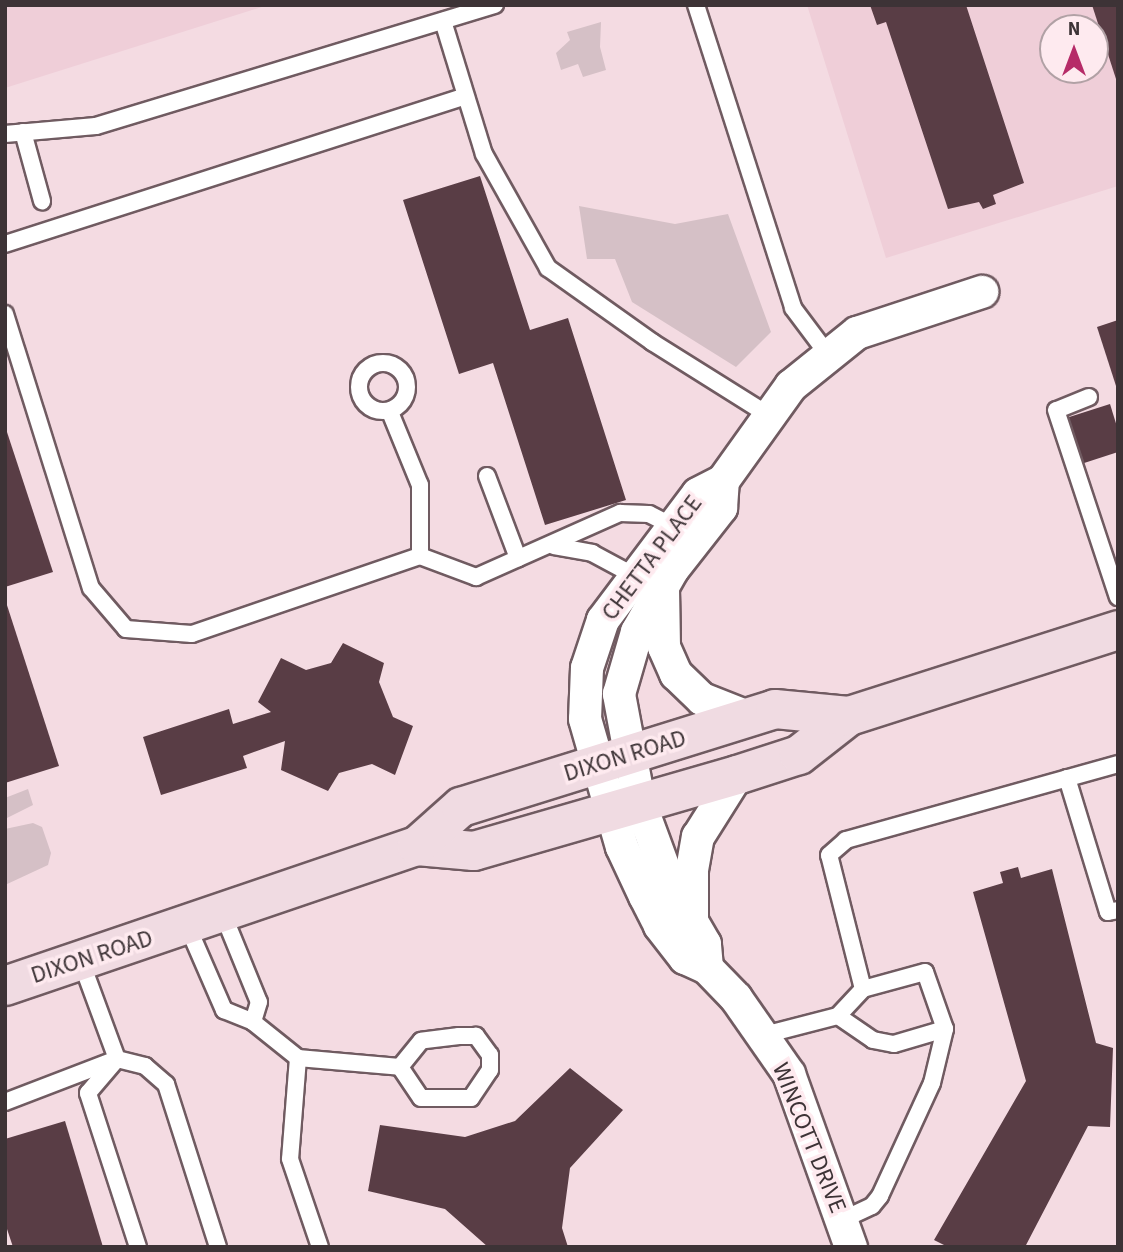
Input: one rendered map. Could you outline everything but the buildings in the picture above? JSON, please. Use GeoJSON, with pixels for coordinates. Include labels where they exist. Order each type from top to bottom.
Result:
{"type":"FeatureCollection","features":[{"type":"Feature","properties":{"kind":"main road","name":"DIXON ROAD"},"geometry":{"type":"LineString","coordinates":[[417,846],[474,851],[625,805],[737,775],[799,755],[849,716],[1118,630]]}},
{"type":"Feature","properties":{"kind":"main road","name":"DIXON ROAD"},"geometry":{"type":"LineString","coordinates":[[5,986],[417,846],[461,807],[775,709],[849,716]]}},
{"type":"Feature","properties":{"kind":"street","name":"CHETTA PLACE"},"geometry":{"type":"LineString","coordinates":[[625,805],[613,760],[585,719],[587,668],[603,620],[634,575],[684,532],[721,508],[723,481],[791,386],[857,334],[982,292]]}},
{"type":"Feature","properties":{"kind":"street","name":"CHETTA PLACE"},"geometry":{"type":"LineString","coordinates":[[613,760],[622,677],[637,632],[664,583],[684,532]]}},
{"type":"Feature","properties":{"kind":"street"},"geometry":{"type":"LineString","coordinates":[[664,583],[664,647],[676,674],[702,699],[748,718]]}},
{"type":"Feature","properties":{"kind":"street"},"geometry":{"type":"LineString","coordinates":[[693,927],[691,881],[698,837],[737,775]]}},
{"type":"Feature","properties":{"kind":"street","name":"WINCOTT DRIVE"},"geometry":{"type":"LineString","coordinates":[[625,805],[705,944],[707,968]]}},
{"type":"Feature","properties":{"kind":"street","name":"WINCOTT DRIVE"},"geometry":{"type":"LineString","coordinates":[[625,805],[622,847],[660,926],[685,958],[707,968],[764,1035],[789,1073],[846,1233]]}},
{"type":"Feature","properties":{"kind":"lane"},"geometry":{"type":"LineString","coordinates":[[5,134],[96,125],[495,5]]}},
{"type":"Feature","properties":{"kind":"lane"},"geometry":{"type":"LineString","coordinates":[[696,5],[793,308],[829,356]]}},
{"type":"Feature","properties":{"kind":"lane"},"geometry":{"type":"LineString","coordinates":[[443,21],[484,154],[548,268],[652,342],[770,416]]}},
{"type":"Feature","properties":{"kind":"lane"},"geometry":{"type":"LineString","coordinates":[[5,244],[464,96]]}},
{"type":"Feature","properties":{"kind":"lane"},"geometry":{"type":"LineString","coordinates":[[23,132],[42,201]]}},
{"type":"Feature","properties":{"kind":"lane"},"geometry":{"type":"LineString","coordinates":[[5,314],[91,587],[126,629],[192,634],[420,556],[476,577],[518,558],[554,546],[620,513],[649,514],[684,532]]}},
{"type":"Feature","properties":{"kind":"lane"},"geometry":{"type":"LineString","coordinates":[[1089,397],[1056,410],[1118,597]]}},
{"type":"Feature","properties":{"kind":"lane"},"geometry":{"type":"LineString","coordinates":[[390,412],[420,485],[420,556]]}},
{"type":"Feature","properties":{"kind":"lane"},"geometry":{"type":"LineString","coordinates":[[487,476],[518,558]]}},
{"type":"Feature","properties":{"kind":"lane"},"geometry":{"type":"LineString","coordinates":[[554,546],[592,552],[634,575]]}},
{"type":"Feature","properties":{"kind":"lane"},"geometry":{"type":"LineString","coordinates":[[863,989],[829,855],[846,840],[1118,764]]}},
{"type":"Feature","properties":{"kind":"lane"},"geometry":{"type":"LineString","coordinates":[[1068,778],[1108,912],[1118,909]]}},
{"type":"Feature","properties":{"kind":"lane"},"geometry":{"type":"LineString","coordinates":[[223,914],[259,1002],[253,1022]]}},
{"type":"Feature","properties":{"kind":"lane"},"geometry":{"type":"LineString","coordinates":[[187,925],[223,1010],[253,1022],[298,1058],[400,1067]]}},
{"type":"Feature","properties":{"kind":"lane"},"geometry":{"type":"LineString","coordinates":[[81,961],[117,1059]]}},
{"type":"Feature","properties":{"kind":"lane"},"geometry":{"type":"LineString","coordinates":[[764,1035],[838,1016],[863,989],[925,972],[945,1029],[932,1083],[880,1196],[846,1233]]}},
{"type":"Feature","properties":{"kind":"lane"},"geometry":{"type":"LineString","coordinates":[[838,1016],[873,1040],[894,1044],[945,1029]]}},
{"type":"Feature","properties":{"kind":"lane"},"geometry":{"type":"LineString","coordinates":[[476,1036],[490,1055],[490,1070],[471,1098],[421,1098],[400,1067],[421,1041],[476,1036]]}},
{"type":"Feature","properties":{"kind":"lane"},"geometry":{"type":"LineString","coordinates":[[298,1058],[290,1159],[320,1247]]}},
{"type":"Feature","properties":{"kind":"lane"},"geometry":{"type":"LineString","coordinates":[[117,1059],[88,1093],[138,1247]]}},
{"type":"Feature","properties":{"kind":"lane"},"geometry":{"type":"LineString","coordinates":[[5,1101],[117,1059],[145,1066],[166,1084],[218,1247]]}},
{"type":"Feature","properties":{"kind":"shaded area"},"geometry":{"type":"Polygon","coordinates":[[[5,5],[268,5],[5,88],[5,5]]]}},
{"type":"Feature","properties":{"kind":"shaded area"},"geometry":{"type":"Polygon","coordinates":[[[807,5],[1118,5],[1118,186],[886,258],[807,5]]]}},
{"type":"Feature","properties":{"kind":"shaded area"},"geometry":{"type":"Polygon","coordinates":[[[601,22],[600,47],[606,70],[583,77],[578,64],[561,70],[556,53],[570,40],[567,32],[601,22]]]}},
{"type":"Feature","properties":{"kind":"shaded area"},"geometry":{"type":"Polygon","coordinates":[[[579,206],[675,224],[728,214],[771,332],[736,367],[632,302],[615,259],[587,259],[579,206]]]}},
{"type":"Feature","properties":{"kind":"shaded area"},"geometry":{"type":"Polygon","coordinates":[[[28,789],[33,805],[5,819],[5,798],[28,789]]]}},
{"type":"Feature","properties":{"kind":"shaded area"},"geometry":{"type":"Polygon","coordinates":[[[33,823],[42,827],[51,853],[48,865],[5,885],[5,829],[33,823]]]}}]}
